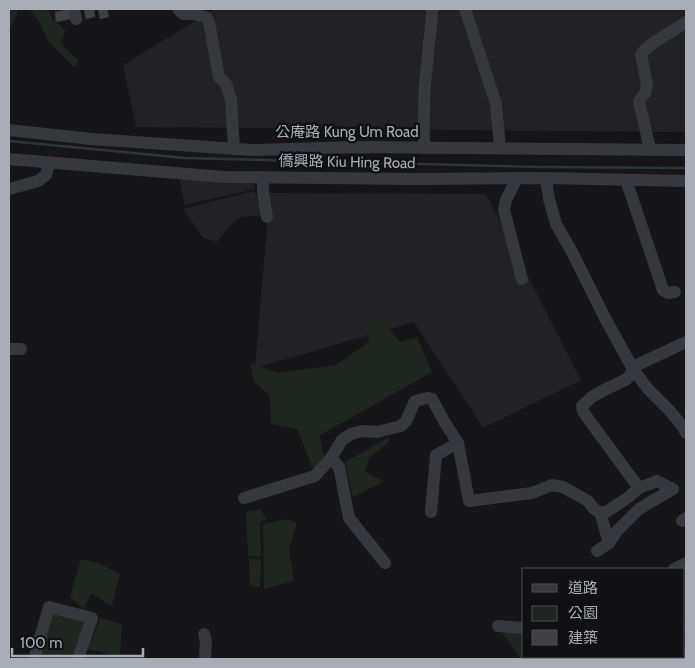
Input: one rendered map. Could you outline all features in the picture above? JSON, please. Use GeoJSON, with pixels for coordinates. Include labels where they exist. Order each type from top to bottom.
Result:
{"type":"FeatureCollection","features":[{"type":"Feature","properties":{"kind":"street"},"geometry":{"type":"LineString","coordinates":[[178,9],[183,14],[206,17],[209,22],[219,77],[226,84],[230,99],[234,148]]}},
{"type":"Feature","properties":{"kind":"street"},"geometry":{"type":"LineString","coordinates":[[424,148],[425,90],[432,9]]}},
{"type":"Feature","properties":{"kind":"street"},"geometry":{"type":"LineString","coordinates":[[465,9],[496,104],[500,148]]}},
{"type":"Feature","properties":{"kind":"street"},"geometry":{"type":"LineString","coordinates":[[650,149],[639,101],[645,93],[647,85],[641,54],[646,47],[686,22]]}},
{"type":"Feature","properties":{"kind":"street","name":"公庵路 Kung Um Road"},"geometry":{"type":"LineString","coordinates":[[9,130],[89,139],[252,150],[357,147],[686,150]]}},
{"type":"Feature","properties":{"kind":"street","name":"僑興路 Kiu Hing Road"},"geometry":{"type":"LineString","coordinates":[[9,159],[224,177],[408,180],[546,178],[686,181]]}},
{"type":"Feature","properties":{"kind":"street"},"geometry":{"type":"LineString","coordinates":[[9,189],[38,181],[46,175],[50,163]]}},
{"type":"Feature","properties":{"kind":"street"},"geometry":{"type":"LineString","coordinates":[[264,178],[263,192],[267,217]]}},
{"type":"Feature","properties":{"kind":"street"},"geometry":{"type":"LineString","coordinates":[[517,178],[506,200],[504,210],[522,279]]}},
{"type":"Feature","properties":{"kind":"street"},"geometry":{"type":"LineString","coordinates":[[546,178],[549,199],[556,224],[633,369],[648,389],[683,426],[686,433]]}},
{"type":"Feature","properties":{"kind":"street"},"geometry":{"type":"LineString","coordinates":[[626,180],[663,290],[668,293],[675,292]]}},
{"type":"Feature","properties":{"kind":"street"},"geometry":{"type":"LineString","coordinates":[[639,488],[589,420],[582,406],[602,391],[627,379],[637,365],[686,342]]}},
{"type":"Feature","properties":{"kind":"street"},"geometry":{"type":"LineString","coordinates":[[244,498],[315,476],[331,458],[342,440],[351,434],[377,432],[401,426],[406,421],[416,401],[427,398],[432,399],[435,403],[445,424],[458,443],[469,502],[532,493],[552,485],[563,487],[588,501],[594,509],[606,512],[639,488],[657,481],[673,489],[639,509],[609,542],[597,551]]}},
{"type":"Feature","properties":{"kind":"street"},"geometry":{"type":"LineString","coordinates":[[432,512],[436,454],[458,443]]}},
{"type":"Feature","properties":{"kind":"street"},"geometry":{"type":"LineString","coordinates":[[331,458],[339,467],[349,518],[385,563]]}},
{"type":"Feature","properties":{"kind":"street"},"geometry":{"type":"LineString","coordinates":[[600,512],[609,542]]}},
{"type":"Feature","properties":{"kind":"street"},"geometry":{"type":"LineString","coordinates":[[34,659],[49,607],[92,618],[78,659]]}},
{"type":"Feature","properties":{"kind":"street"},"geometry":{"type":"LineString","coordinates":[[498,626],[522,628]]}},
{"type":"Feature","properties":{"kind":"street"},"geometry":{"type":"LineString","coordinates":[[204,634],[206,642],[205,659]]}},
{"type":"Feature","properties":{"kind":"shaded area"},"geometry":{"type":"Polygon","coordinates":[[[215,9],[686,9],[686,132],[136,127],[123,65],[215,9]]]}},
{"type":"Feature","properties":{"kind":"shaded area"},"geometry":{"type":"Polygon","coordinates":[[[179,178],[254,183],[255,189],[185,205],[179,178]]]}},
{"type":"Feature","properties":{"kind":"shaded area"},"geometry":{"type":"Polygon","coordinates":[[[254,191],[264,215],[242,217],[230,225],[217,242],[203,238],[183,209],[254,191]]]}},
{"type":"Feature","properties":{"kind":"shaded area"},"geometry":{"type":"Polygon","coordinates":[[[270,193],[486,194],[581,380],[483,428],[414,322],[255,368],[270,193]]]}},
{"type":"Feature","properties":{"kind":"green space"},"geometry":{"type":"Polygon","coordinates":[[[9,9],[17,9],[17,16],[9,30],[9,9]]]}},
{"type":"Feature","properties":{"kind":"green space"},"geometry":{"type":"Polygon","coordinates":[[[29,9],[48,9],[52,19],[66,31],[61,42],[79,60],[75,68],[49,42],[39,22],[29,9]]]}},
{"type":"Feature","properties":{"kind":"green space"},"geometry":{"type":"Polygon","coordinates":[[[379,316],[400,342],[417,337],[432,372],[319,436],[325,459],[314,471],[297,429],[271,424],[270,396],[254,381],[250,363],[278,373],[336,365],[369,342],[365,323],[379,316]]]}},
{"type":"Feature","properties":{"kind":"green space"},"geometry":{"type":"Polygon","coordinates":[[[389,437],[389,442],[369,458],[365,472],[384,481],[353,497],[345,462],[389,437]]]}},
{"type":"Feature","properties":{"kind":"green space"},"geometry":{"type":"Polygon","coordinates":[[[261,509],[266,520],[260,522],[261,557],[248,556],[246,512],[261,509]]]}},
{"type":"Feature","properties":{"kind":"green space"},"geometry":{"type":"Polygon","coordinates":[[[286,519],[297,523],[289,549],[294,581],[264,589],[263,524],[286,519]]]}},
{"type":"Feature","properties":{"kind":"green space"},"geometry":{"type":"Polygon","coordinates":[[[249,558],[261,560],[260,587],[250,586],[249,558]]]}},
{"type":"Feature","properties":{"kind":"green space"},"geometry":{"type":"Polygon","coordinates":[[[81,559],[98,563],[120,574],[112,605],[91,593],[84,609],[70,597],[81,559]]]}},
{"type":"Feature","properties":{"kind":"green space"},"geometry":{"type":"Polygon","coordinates":[[[685,574],[686,574],[685,616],[685,574]]]}},
{"type":"Feature","properties":{"kind":"green space"},"geometry":{"type":"Polygon","coordinates":[[[53,610],[87,620],[75,659],[37,659],[53,610]]]}},
{"type":"Feature","properties":{"kind":"green space"},"geometry":{"type":"Polygon","coordinates":[[[100,618],[122,624],[120,657],[88,649],[100,618]]]}},
{"type":"Feature","properties":{"kind":"green space"},"geometry":{"type":"Polygon","coordinates":[[[522,632],[522,658],[582,658],[520,659],[503,633],[522,632]]]}},
{"type":"Feature","properties":{"kind":"green space"},"geometry":{"type":"Polygon","coordinates":[[[598,658],[648,658],[648,659],[596,659],[598,658]]]}},
{"type":"Feature","properties":{"kind":"building"},"geometry":{"type":"Polygon","coordinates":[[[69,9],[71,19],[56,22],[55,12],[69,9]]]}},
{"type":"Feature","properties":{"kind":"building"},"geometry":{"type":"Polygon","coordinates":[[[84,9],[94,9],[95,17],[86,19],[84,9]]]}},
{"type":"Feature","properties":{"kind":"building"},"geometry":{"type":"Polygon","coordinates":[[[98,9],[107,9],[109,17],[100,19],[98,9]]]}},
{"type":"Feature","properties":{"kind":"waterway"},"geometry":{"type":"LineString","coordinates":[[9,141],[185,158],[542,167],[686,168]]}}]}
